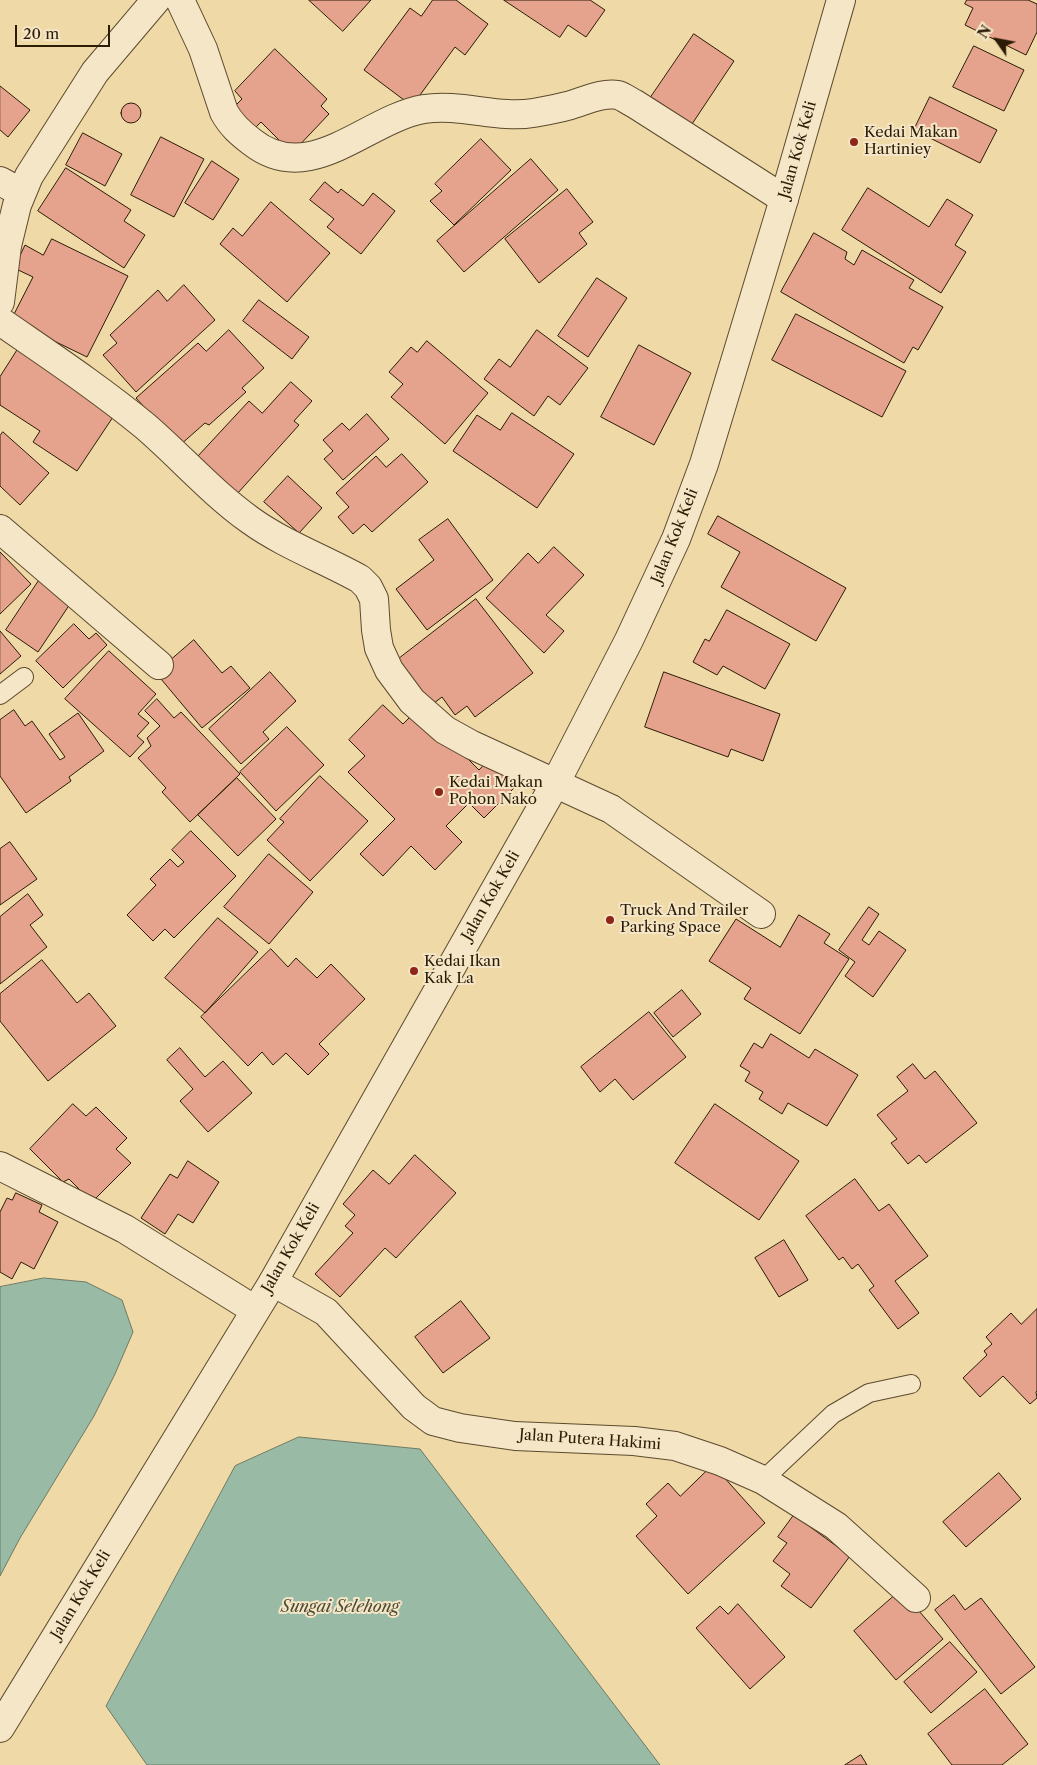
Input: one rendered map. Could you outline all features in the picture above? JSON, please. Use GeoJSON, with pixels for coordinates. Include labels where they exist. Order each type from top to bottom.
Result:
{"type":"FeatureCollection","features":[{"type":"Feature","properties":{"kind":"street"},"geometry":{"type":"LineString","coordinates":[[0,302],[7,246],[11,187],[47,147],[95,72],[156,0]]}},
{"type":"Feature","properties":{"kind":"street"},"geometry":{"type":"LineString","coordinates":[[180,0],[203,49],[224,112],[238,131],[258,147],[272,155],[283,158],[299,158],[322,153],[403,115],[423,109],[459,108],[527,114],[567,106],[603,95],[612,95],[619,96],[635,104],[784,199]]}},
{"type":"Feature","properties":{"kind":"street","name":"Jalan Kok Keli"},"geometry":{"type":"LineString","coordinates":[[0,1728],[254,1310],[273,1282],[555,784],[629,640],[676,539],[704,464],[784,199],[841,0]]}},
{"type":"Feature","properties":{"kind":"street"},"geometry":{"type":"LineString","coordinates":[[0,321],[78,375],[143,425],[170,448],[203,482],[252,521],[360,580],[368,587],[374,599],[379,648],[389,670],[412,702],[445,730],[472,745],[610,809],[761,914]]}},
{"type":"Feature","properties":{"kind":"street"},"geometry":{"type":"LineString","coordinates":[[0,529],[159,665]]}},
{"type":"Feature","properties":{"kind":"street"},"geometry":{"type":"LineString","coordinates":[[0,1166],[125,1229],[254,1310]]}},
{"type":"Feature","properties":{"kind":"street","name":"Jalan Putera Hakimi"},"geometry":{"type":"LineString","coordinates":[[273,1282],[326,1312],[414,1407],[433,1421],[460,1428],[515,1436],[634,1441],[675,1446],[720,1461],[763,1480],[836,1526],[916,1598]]}},
{"type":"Feature","properties":{"kind":"lane"},"geometry":{"type":"LineString","coordinates":[[0,695],[24,677]]}},
{"type":"Feature","properties":{"kind":"lane"},"geometry":{"type":"LineString","coordinates":[[763,1480],[833,1414],[869,1393],[911,1384]]}},
{"type":"Feature","properties":{"kind":"water"},"geometry":{"type":"Polygon","coordinates":[[[44,1278],[86,1282],[122,1300],[133,1332],[94,1416],[20,1538],[0,1576],[0,1287],[44,1278]]]}},
{"type":"Feature","properties":{"kind":"water","name":"Sungai Selehong"},"geometry":{"type":"Polygon","coordinates":[[[299,1437],[420,1449],[660,1765],[147,1765],[106,1706],[235,1466],[299,1437]]]}},
{"type":"Feature","properties":{"kind":"building"},"geometry":{"type":"Polygon","coordinates":[[[309,0],[371,0],[343,31],[309,0]]]}},
{"type":"Feature","properties":{"kind":"building"},"geometry":{"type":"Polygon","coordinates":[[[433,0],[456,0],[488,24],[465,55],[455,47],[412,106],[364,70],[410,8],[421,16],[433,0]]]}},
{"type":"Feature","properties":{"kind":"building"},"geometry":{"type":"Polygon","coordinates":[[[504,0],[590,0],[605,10],[586,37],[568,25],[560,37],[504,0]]]}},
{"type":"Feature","properties":{"kind":"building"},"geometry":{"type":"Polygon","coordinates":[[[967,0],[1028,0],[1037,4],[1037,32],[1026,55],[965,25],[973,8],[965,4],[967,0]]]}},
{"type":"Feature","properties":{"kind":"building"},"geometry":{"type":"Polygon","coordinates":[[[694,34],[734,61],[692,124],[651,97],[694,34]]]}},
{"type":"Feature","properties":{"kind":"building"},"geometry":{"type":"Polygon","coordinates":[[[974,46],[1024,70],[1004,111],[953,87],[974,46]]]}},
{"type":"Feature","properties":{"kind":"building"},"geometry":{"type":"Polygon","coordinates":[[[275,49],[327,99],[321,106],[329,114],[292,153],[261,122],[252,131],[230,111],[242,99],[235,91],[275,49]]]}},
{"type":"Feature","properties":{"kind":"building"},"geometry":{"type":"Polygon","coordinates":[[[0,86],[30,110],[8,137],[0,130],[0,86]]]}},
{"type":"Feature","properties":{"kind":"building"},"geometry":{"type":"Polygon","coordinates":[[[930,97],[997,130],[980,163],[914,130],[930,97]]]}},
{"type":"Feature","properties":{"kind":"building"},"geometry":{"type":"Polygon","coordinates":[[[131,103],[138,106],[141,113],[138,120],[131,123],[124,120],[121,113],[124,106],[131,103]]]}},
{"type":"Feature","properties":{"kind":"building"},"geometry":{"type":"Polygon","coordinates":[[[83,133],[122,154],[105,186],[66,165],[83,133]]]}},
{"type":"Feature","properties":{"kind":"building"},"geometry":{"type":"Polygon","coordinates":[[[161,137],[204,159],[174,217],[131,195],[161,137]]]}},
{"type":"Feature","properties":{"kind":"building"},"geometry":{"type":"Polygon","coordinates":[[[481,139],[511,170],[454,225],[430,201],[442,191],[435,184],[481,139]]]}},
{"type":"Feature","properties":{"kind":"building"},"geometry":{"type":"Polygon","coordinates":[[[531,159],[558,190],[464,272],[437,241],[531,159]]]}},
{"type":"Feature","properties":{"kind":"building"},"geometry":{"type":"Polygon","coordinates":[[[212,161],[239,179],[213,220],[185,203],[212,161]]]}},
{"type":"Feature","properties":{"kind":"building"},"geometry":{"type":"Polygon","coordinates":[[[66,168],[131,210],[124,221],[145,235],[124,268],[38,211],[66,168]]]}},
{"type":"Feature","properties":{"kind":"building"},"geometry":{"type":"Polygon","coordinates":[[[325,182],[338,193],[341,189],[363,206],[373,193],[395,211],[361,254],[327,227],[334,219],[310,200],[325,182]]]}},
{"type":"Feature","properties":{"kind":"building"},"geometry":{"type":"Polygon","coordinates":[[[868,188],[929,227],[947,199],[973,215],[955,245],[966,252],[941,293],[842,230],[868,188]]]}},
{"type":"Feature","properties":{"kind":"building"},"geometry":{"type":"Polygon","coordinates":[[[567,189],[593,222],[579,233],[587,244],[539,283],[505,239],[567,189]]]}},
{"type":"Feature","properties":{"kind":"building"},"geometry":{"type":"Polygon","coordinates":[[[271,202],[330,253],[287,302],[220,244],[233,228],[242,236],[271,202]]]}},
{"type":"Feature","properties":{"kind":"building"},"geometry":{"type":"Polygon","coordinates":[[[814,233],[847,252],[845,259],[854,265],[862,250],[914,280],[909,288],[943,307],[918,350],[913,347],[904,363],[781,292],[814,233]]]}},
{"type":"Feature","properties":{"kind":"building"},"geometry":{"type":"Polygon","coordinates":[[[52,239],[128,276],[87,357],[11,320],[33,277],[14,268],[25,245],[43,255],[52,239]]]}},
{"type":"Feature","properties":{"kind":"building"},"geometry":{"type":"Polygon","coordinates":[[[597,278],[627,298],[588,357],[558,336],[597,278]]]}},
{"type":"Feature","properties":{"kind":"building"},"geometry":{"type":"Polygon","coordinates":[[[184,285],[215,320],[136,392],[103,355],[117,343],[110,335],[158,290],[167,301],[184,285]]]}},
{"type":"Feature","properties":{"kind":"building"},"geometry":{"type":"Polygon","coordinates":[[[259,300],[309,337],[292,359],[243,321],[259,300]]]}},
{"type":"Feature","properties":{"kind":"building"},"geometry":{"type":"Polygon","coordinates":[[[796,314],[906,371],[882,417],[772,360],[796,314]]]}},
{"type":"Feature","properties":{"kind":"building"},"geometry":{"type":"Polygon","coordinates":[[[229,330],[264,368],[242,388],[246,392],[209,425],[205,423],[179,446],[136,398],[198,343],[206,351],[229,330]]]}},
{"type":"Feature","properties":{"kind":"building"},"geometry":{"type":"Polygon","coordinates":[[[537,330],[588,368],[560,405],[548,396],[534,416],[484,379],[499,359],[510,367],[537,330]]]}},
{"type":"Feature","properties":{"kind":"building"},"geometry":{"type":"Polygon","coordinates":[[[427,341],[488,393],[445,444],[391,397],[403,384],[389,372],[411,347],[417,352],[427,341]]]}},
{"type":"Feature","properties":{"kind":"building"},"geometry":{"type":"Polygon","coordinates":[[[639,345],[691,373],[654,445],[601,417],[639,345]]]}},
{"type":"Feature","properties":{"kind":"building"},"geometry":{"type":"Polygon","coordinates":[[[18,349],[115,414],[77,471],[33,442],[40,431],[0,405],[0,377],[18,349]]]}},
{"type":"Feature","properties":{"kind":"building"},"geometry":{"type":"Polygon","coordinates":[[[291,382],[312,401],[294,421],[299,425],[237,494],[197,457],[249,401],[262,413],[291,382]]]}},
{"type":"Feature","properties":{"kind":"building"},"geometry":{"type":"Polygon","coordinates":[[[512,413],[574,454],[537,508],[453,451],[477,415],[500,430],[512,413]]]}},
{"type":"Feature","properties":{"kind":"building"},"geometry":{"type":"Polygon","coordinates":[[[367,414],[389,439],[343,480],[324,459],[333,451],[323,440],[342,423],[349,430],[367,414]]]}},
{"type":"Feature","properties":{"kind":"building"},"geometry":{"type":"Polygon","coordinates":[[[3,432],[49,473],[20,505],[0,486],[0,436],[3,432]]]}},
{"type":"Feature","properties":{"kind":"building"},"geometry":{"type":"Polygon","coordinates":[[[402,454],[428,482],[372,532],[364,524],[353,534],[338,517],[349,507],[336,493],[376,456],[386,467],[402,454]]]}},
{"type":"Feature","properties":{"kind":"building"},"geometry":{"type":"Polygon","coordinates":[[[288,476],[322,508],[299,533],[264,502],[288,476]]]}},
{"type":"Feature","properties":{"kind":"building"},"geometry":{"type":"Polygon","coordinates":[[[718,516],[846,588],[816,641],[721,587],[740,552],[708,534],[718,516]]]}},
{"type":"Feature","properties":{"kind":"building"},"geometry":{"type":"Polygon","coordinates":[[[448,519],[493,580],[427,630],[396,589],[434,560],[419,540],[448,519]]]}},
{"type":"Feature","properties":{"kind":"building"},"geometry":{"type":"Polygon","coordinates":[[[554,547],[584,575],[546,615],[564,631],[544,653],[486,598],[528,553],[538,563],[554,547]]]}},
{"type":"Feature","properties":{"kind":"building"},"geometry":{"type":"Polygon","coordinates":[[[0,552],[31,584],[0,614],[0,552]]]}},
{"type":"Feature","properties":{"kind":"building"},"geometry":{"type":"Polygon","coordinates":[[[40,579],[72,601],[38,652],[6,630],[40,579]]]}},
{"type":"Feature","properties":{"kind":"building"},"geometry":{"type":"Polygon","coordinates":[[[476,599],[533,673],[475,717],[467,706],[455,715],[442,697],[430,706],[396,661],[476,599]]]}},
{"type":"Feature","properties":{"kind":"building"},"geometry":{"type":"Polygon","coordinates":[[[727,610],[790,644],[765,689],[723,666],[717,675],[693,662],[705,639],[709,641],[727,610]]]}},
{"type":"Feature","properties":{"kind":"building"},"geometry":{"type":"Polygon","coordinates":[[[74,624],[89,639],[96,633],[107,645],[63,688],[36,661],[74,624]]]}},
{"type":"Feature","properties":{"kind":"building"},"geometry":{"type":"Polygon","coordinates":[[[0,631],[21,656],[0,674],[0,631]]]}},
{"type":"Feature","properties":{"kind":"building"},"geometry":{"type":"Polygon","coordinates":[[[194,640],[222,673],[231,666],[250,688],[202,728],[156,673],[194,640]]]}},
{"type":"Feature","properties":{"kind":"building"},"geometry":{"type":"Polygon","coordinates":[[[109,651],[156,694],[138,714],[149,723],[137,736],[144,742],[130,757],[65,699],[109,651]]]}},
{"type":"Feature","properties":{"kind":"building"},"geometry":{"type":"Polygon","coordinates":[[[270,672],[296,701],[263,732],[269,739],[241,764],[209,729],[270,672]]]}},
{"type":"Feature","properties":{"kind":"building"},"geometry":{"type":"Polygon","coordinates":[[[664,672],[780,714],[763,761],[731,749],[728,757],[645,727],[664,672]]]}},
{"type":"Feature","properties":{"kind":"building"},"geometry":{"type":"Polygon","coordinates":[[[157,699],[174,718],[181,712],[240,774],[190,822],[162,792],[166,788],[138,758],[151,746],[147,738],[160,726],[145,711],[157,699]]]}},
{"type":"Feature","properties":{"kind":"building","name":"Kedai Makan Pohon Nako"},"geometry":{"type":"Polygon","coordinates":[[[383,705],[403,724],[418,709],[479,770],[494,754],[521,781],[484,818],[469,803],[446,826],[462,842],[435,870],[411,846],[383,876],[360,854],[395,819],[348,772],[365,756],[349,740],[383,705]]]}},
{"type":"Feature","properties":{"kind":"building"},"geometry":{"type":"Polygon","coordinates":[[[14,710],[25,726],[32,721],[60,760],[65,757],[49,734],[78,713],[104,751],[69,777],[71,781],[26,813],[0,776],[0,720],[14,710]]]}},
{"type":"Feature","properties":{"kind":"building"},"geometry":{"type":"Polygon","coordinates":[[[287,727],[324,765],[276,811],[240,772],[287,727]]]}},
{"type":"Feature","properties":{"kind":"building"},"geometry":{"type":"Polygon","coordinates":[[[320,776],[368,821],[310,881],[267,840],[284,822],[280,819],[320,776]]]}},
{"type":"Feature","properties":{"kind":"building"},"geometry":{"type":"Polygon","coordinates":[[[237,778],[276,819],[238,856],[198,815],[237,778]]]}},
{"type":"Feature","properties":{"kind":"building"},"geometry":{"type":"Polygon","coordinates":[[[191,831],[236,876],[174,938],[165,929],[153,941],[127,915],[156,885],[150,879],[170,859],[178,867],[184,862],[172,850],[191,831]]]}},
{"type":"Feature","properties":{"kind":"building"},"geometry":{"type":"Polygon","coordinates":[[[10,842],[37,879],[0,905],[0,849],[10,842]]]}},
{"type":"Feature","properties":{"kind":"building"},"geometry":{"type":"Polygon","coordinates":[[[269,854],[313,892],[269,944],[224,907],[269,854]]]}},
{"type":"Feature","properties":{"kind":"building"},"geometry":{"type":"Polygon","coordinates":[[[28,894],[43,915],[30,925],[47,947],[0,984],[0,917],[28,894]]]}},
{"type":"Feature","properties":{"kind":"building"},"geometry":{"type":"Polygon","coordinates":[[[869,907],[879,914],[862,940],[869,945],[879,931],[906,950],[873,997],[845,976],[855,962],[839,950],[869,907]]]}},
{"type":"Feature","properties":{"kind":"building"},"geometry":{"type":"Polygon","coordinates":[[[799,915],[830,934],[824,943],[849,959],[800,1034],[744,999],[751,988],[709,961],[736,919],[780,947],[799,915]]]}},
{"type":"Feature","properties":{"kind":"building"},"geometry":{"type":"Polygon","coordinates":[[[218,918],[258,952],[205,1013],[165,978],[218,918]]]}},
{"type":"Feature","properties":{"kind":"building"},"geometry":{"type":"Polygon","coordinates":[[[271,949],[288,967],[296,958],[317,978],[331,964],[365,999],[319,1044],[329,1054],[308,1075],[286,1053],[273,1065],[262,1052],[248,1066],[201,1017],[271,949]]]}},
{"type":"Feature","properties":{"kind":"building"},"geometry":{"type":"Polygon","coordinates":[[[42,960],[77,1003],[89,993],[116,1026],[48,1081],[0,1021],[0,994],[42,960]]]}},
{"type":"Feature","properties":{"kind":"building"},"geometry":{"type":"Polygon","coordinates":[[[682,990],[701,1014],[673,1037],[654,1013],[682,990]]]}},
{"type":"Feature","properties":{"kind":"building"},"geometry":{"type":"Polygon","coordinates":[[[649,1012],[686,1057],[633,1100],[615,1079],[600,1092],[581,1067],[649,1012]]]}},
{"type":"Feature","properties":{"kind":"building"},"geometry":{"type":"Polygon","coordinates":[[[771,1034],[809,1058],[815,1049],[858,1075],[827,1126],[788,1103],[782,1114],[759,1099],[763,1092],[745,1081],[750,1072],[740,1066],[754,1043],[762,1048],[771,1034]]]}},
{"type":"Feature","properties":{"kind":"building"},"geometry":{"type":"Polygon","coordinates":[[[180,1048],[205,1077],[223,1061],[252,1093],[208,1132],[180,1101],[193,1089],[167,1060],[180,1048]]]}},
{"type":"Feature","properties":{"kind":"building"},"geometry":{"type":"Polygon","coordinates":[[[913,1064],[925,1079],[935,1071],[977,1123],[926,1163],[919,1155],[908,1164],[891,1143],[897,1139],[877,1115],[908,1091],[897,1077],[913,1064]]]}},
{"type":"Feature","properties":{"kind":"building"},"geometry":{"type":"Polygon","coordinates":[[[73,1104],[86,1116],[96,1107],[127,1138],[116,1149],[131,1163],[92,1202],[69,1179],[63,1182],[30,1149],[73,1104]]]}},
{"type":"Feature","properties":{"kind":"building"},"geometry":{"type":"Polygon","coordinates":[[[715,1104],[799,1161],[759,1220],[675,1163],[715,1104]]]}},
{"type":"Feature","properties":{"kind":"building"},"geometry":{"type":"Polygon","coordinates":[[[415,1155],[456,1193],[396,1258],[385,1248],[340,1297],[315,1274],[353,1233],[345,1226],[355,1215],[343,1204],[373,1170],[389,1184],[415,1155]]]}},
{"type":"Feature","properties":{"kind":"building"},"geometry":{"type":"Polygon","coordinates":[[[188,1161],[219,1182],[193,1223],[178,1214],[165,1234],[141,1218],[170,1174],[177,1178],[188,1161]]]}},
{"type":"Feature","properties":{"kind":"building"},"geometry":{"type":"Polygon","coordinates":[[[855,1179],[879,1211],[889,1204],[928,1256],[895,1281],[919,1313],[898,1329],[869,1290],[874,1286],[858,1264],[852,1269],[843,1257],[839,1260],[806,1216],[855,1179]]]}},
{"type":"Feature","properties":{"kind":"building"},"geometry":{"type":"Polygon","coordinates":[[[16,1193],[42,1205],[39,1212],[58,1222],[34,1269],[21,1262],[12,1279],[0,1272],[0,1212],[7,1198],[12,1200],[16,1193]]]}},
{"type":"Feature","properties":{"kind":"building"},"geometry":{"type":"Polygon","coordinates":[[[784,1240],[808,1280],[779,1297],[755,1258],[784,1240]]]}},
{"type":"Feature","properties":{"kind":"building"},"geometry":{"type":"Polygon","coordinates":[[[461,1301],[490,1338],[443,1373],[415,1337],[461,1301]]]}},
{"type":"Feature","properties":{"kind":"building"},"geometry":{"type":"Polygon","coordinates":[[[1037,1309],[1037,1398],[1030,1404],[1003,1376],[980,1397],[963,1378],[987,1355],[984,1351],[992,1344],[986,1337],[1011,1313],[1021,1324],[1037,1309]]]}},
{"type":"Feature","properties":{"kind":"building"},"geometry":{"type":"Polygon","coordinates":[[[713,1465],[765,1523],[688,1594],[636,1536],[657,1516],[646,1504],[668,1483],[680,1496],[713,1465]]]}},
{"type":"Feature","properties":{"kind":"building"},"geometry":{"type":"Polygon","coordinates":[[[999,1473],[1021,1499],[966,1547],[943,1522],[999,1473]]]}},
{"type":"Feature","properties":{"kind":"building"},"geometry":{"type":"Polygon","coordinates":[[[794,1515],[850,1556],[811,1608],[781,1586],[790,1574],[773,1561],[787,1543],[778,1537],[794,1515]]]}},
{"type":"Feature","properties":{"kind":"building"},"geometry":{"type":"Polygon","coordinates":[[[901,1590],[943,1639],[896,1680],[854,1631],[901,1590]]]}},
{"type":"Feature","properties":{"kind":"building"},"geometry":{"type":"Polygon","coordinates":[[[954,1595],[965,1610],[981,1598],[1035,1667],[1001,1694],[935,1610],[954,1595]]]}},
{"type":"Feature","properties":{"kind":"building"},"geometry":{"type":"Polygon","coordinates":[[[738,1604],[785,1657],[750,1689],[696,1628],[720,1606],[728,1614],[738,1604]]]}},
{"type":"Feature","properties":{"kind":"building"},"geometry":{"type":"Polygon","coordinates":[[[950,1642],[977,1672],[931,1713],[904,1682],[950,1642]]]}},
{"type":"Feature","properties":{"kind":"building"},"geometry":{"type":"Polygon","coordinates":[[[985,1689],[1028,1744],[1002,1765],[952,1765],[928,1734],[985,1689]]]}},
{"type":"Feature","properties":{"kind":"building"},"geometry":{"type":"Polygon","coordinates":[[[861,1755],[867,1765],[845,1765],[861,1755]]]}},
{"type":"Feature","properties":{"kind":"place","name":"Kedai Makan Hartiniey"},"geometry":{"type":"Point","coordinates":[854,142]}},
{"type":"Feature","properties":{"kind":"place","name":"Kedai Makan Pohon Nako"},"geometry":{"type":"Point","coordinates":[439,792]}},
{"type":"Feature","properties":{"kind":"place","name":"Truck And Trailer Parking Space"},"geometry":{"type":"Point","coordinates":[610,920]}},
{"type":"Feature","properties":{"kind":"place","name":"Kedai Ikan Kak La"},"geometry":{"type":"Point","coordinates":[414,971]}}]}
